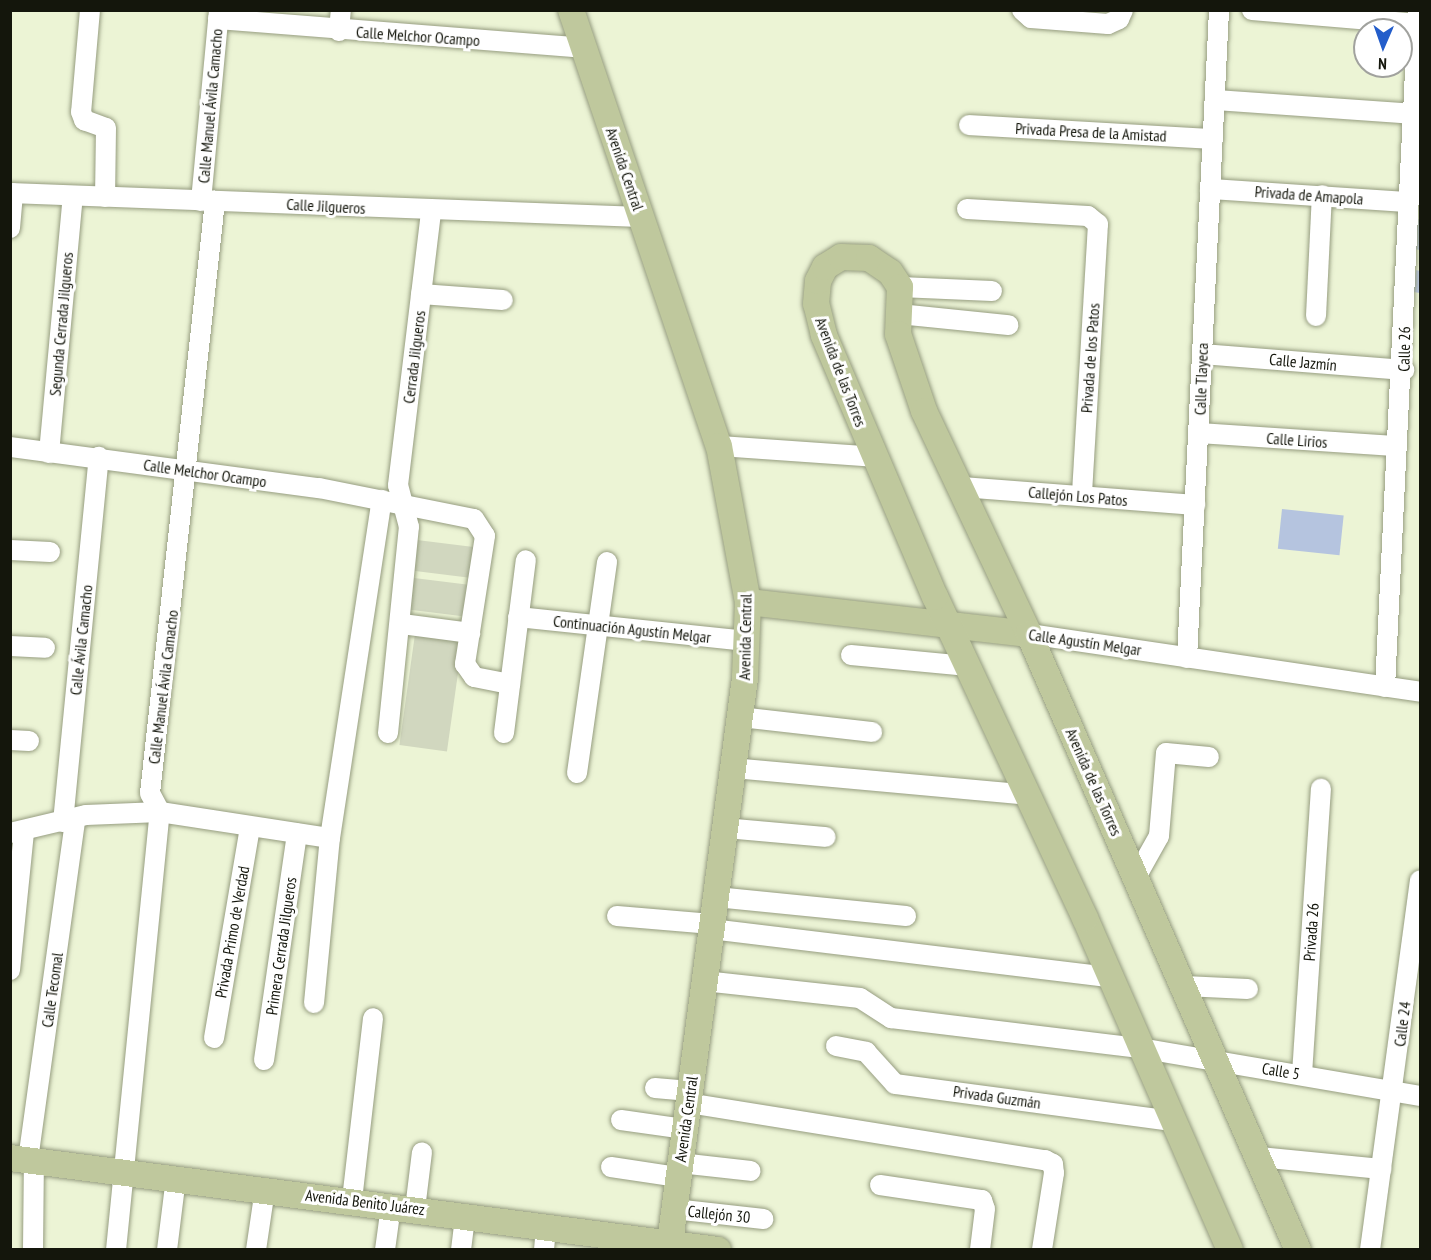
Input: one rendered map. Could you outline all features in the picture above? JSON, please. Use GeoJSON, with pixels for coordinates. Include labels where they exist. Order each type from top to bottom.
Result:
{"type":"FeatureCollection","features":[{"type":"Feature","properties":{"kind":"main road","name":"Avenida Central"},"geometry":{"type":"LineString","coordinates":[[571,10],[719,446],[748,602],[740,717],[669,1246]]}},
{"type":"Feature","properties":{"kind":"main road","name":"Avenida de las Torres"},"geometry":{"type":"LineString","coordinates":[[1230,1250],[1029,795],[948,624],[874,457],[824,335],[816,304],[818,281],[825,267],[852,256],[869,258],[890,272],[900,287],[899,314],[902,351],[1218,1061],[1298,1250]]}},
{"type":"Feature","properties":{"kind":"main road","name":"Calle Agustín Melgar"},"geometry":{"type":"LineString","coordinates":[[748,602],[1029,634]]}},
{"type":"Feature","properties":{"kind":"main road","name":"Avenida Benito Juárez"},"geometry":{"type":"LineString","coordinates":[[24,1159],[465,1215],[545,1238],[718,1250]]}},
{"type":"Feature","properties":{"kind":"street"},"geometry":{"type":"LineString","coordinates":[[90,10],[81,112],[84,120],[106,128],[105,197]]}},
{"type":"Feature","properties":{"kind":"street"},"geometry":{"type":"LineString","coordinates":[[339,31],[341,10]]}},
{"type":"Feature","properties":{"kind":"street"},"geometry":{"type":"LineString","coordinates":[[1022,10],[1031,18],[1108,24],[1123,12]]}},
{"type":"Feature","properties":{"kind":"street","name":"Calle Tlayeca"},"geometry":{"type":"LineString","coordinates":[[1187,658],[1219,10]]}},
{"type":"Feature","properties":{"kind":"street"},"geometry":{"type":"LineString","coordinates":[[1252,10],[1418,17]]}},
{"type":"Feature","properties":{"kind":"street","name":"Calle Melchor Ocampo"},"geometry":{"type":"LineString","coordinates":[[218,15],[339,31],[583,48]]}},
{"type":"Feature","properties":{"kind":"street","name":"Calle Manuel Ávila Camacho"},"geometry":{"type":"LineString","coordinates":[[116,1250],[160,812],[150,793],[189,471],[208,201],[218,15]]}},
{"type":"Feature","properties":{"kind":"street","name":"Calle 26"},"geometry":{"type":"LineString","coordinates":[[1386,687],[1395,446],[1412,303],[1408,202],[1418,17]]}},
{"type":"Feature","properties":{"kind":"street"},"geometry":{"type":"LineString","coordinates":[[1215,100],[1413,114]]}},
{"type":"Feature","properties":{"kind":"street","name":"Privada Presa de la Amistad"},"geometry":{"type":"LineString","coordinates":[[969,125],[1213,139]]}},
{"type":"Feature","properties":{"kind":"street","name":"Privada de Amapola"},"geometry":{"type":"LineString","coordinates":[[1210,189],[1408,202]]}},
{"type":"Feature","properties":{"kind":"street"},"geometry":{"type":"LineString","coordinates":[[10,228],[12,193]]}},
{"type":"Feature","properties":{"kind":"street","name":"Calle Jilgueros"},"geometry":{"type":"LineString","coordinates":[[12,193],[431,211],[641,217]]}},
{"type":"Feature","properties":{"kind":"street"},"geometry":{"type":"LineString","coordinates":[[1316,316],[1322,195]]}},
{"type":"Feature","properties":{"kind":"street","name":"Segunda Cerrada Jilgueros"},"geometry":{"type":"LineString","coordinates":[[49,453],[73,196]]}},
{"type":"Feature","properties":{"kind":"street","name":"Privada de los Patos"},"geometry":{"type":"LineString","coordinates":[[967,209],[1096,220],[1082,496]]}},
{"type":"Feature","properties":{"kind":"street","name":"Cerrada Jilgueros"},"geometry":{"type":"LineString","coordinates":[[391,501],[398,485],[431,211]]}},
{"type":"Feature","properties":{"kind":"street"},"geometry":{"type":"LineString","coordinates":[[900,287],[992,291]]}},
{"type":"Feature","properties":{"kind":"street"},"geometry":{"type":"LineString","coordinates":[[421,294],[503,300]]}},
{"type":"Feature","properties":{"kind":"street"},"geometry":{"type":"LineString","coordinates":[[899,314],[1008,325]]}},
{"type":"Feature","properties":{"kind":"street","name":"Calle Jazmín"},"geometry":{"type":"LineString","coordinates":[[1202,354],[1404,370]]}},
{"type":"Feature","properties":{"kind":"street","name":"Calle Lirios"},"geometry":{"type":"LineString","coordinates":[[1199,433],[1395,446]]}},
{"type":"Feature","properties":{"kind":"street"},"geometry":{"type":"LineString","coordinates":[[719,446],[874,457]]}},
{"type":"Feature","properties":{"kind":"street","name":"Calle Melchor Ocampo"},"geometry":{"type":"LineString","coordinates":[[10,447],[391,501],[474,519],[481,524],[485,536],[470,633]]}},
{"type":"Feature","properties":{"kind":"street","name":"Calle Ávila Camacho"},"geometry":{"type":"LineString","coordinates":[[69,821],[99,458]]}},
{"type":"Feature","properties":{"kind":"street","name":"Callejón Los Patos"},"geometry":{"type":"LineString","coordinates":[[962,487],[1195,505]]}},
{"type":"Feature","properties":{"kind":"street"},"geometry":{"type":"LineString","coordinates":[[388,733],[402,624],[410,527],[391,501]]}},
{"type":"Feature","properties":{"kind":"street"},"geometry":{"type":"LineString","coordinates":[[314,1003],[330,837],[391,501]]}},
{"type":"Feature","properties":{"kind":"street"},"geometry":{"type":"LineString","coordinates":[[10,550],[50,552]]}},
{"type":"Feature","properties":{"kind":"street"},"geometry":{"type":"LineString","coordinates":[[504,733],[526,560]]}},
{"type":"Feature","properties":{"kind":"street"},"geometry":{"type":"LineString","coordinates":[[577,773],[601,626],[607,562]]}},
{"type":"Feature","properties":{"kind":"street","name":"Continuación Agustín Melgar"},"geometry":{"type":"LineString","coordinates":[[518,617],[747,640]]}},
{"type":"Feature","properties":{"kind":"street"},"geometry":{"type":"LineString","coordinates":[[402,624],[470,633],[468,674],[510,684]]}},
{"type":"Feature","properties":{"kind":"street","name":"Calle Agustín Melgar"},"geometry":{"type":"LineString","coordinates":[[1029,634],[1420,692]]}},
{"type":"Feature","properties":{"kind":"street"},"geometry":{"type":"LineString","coordinates":[[10,646],[45,648]]}},
{"type":"Feature","properties":{"kind":"street"},"geometry":{"type":"LineString","coordinates":[[851,656],[969,666]]}},
{"type":"Feature","properties":{"kind":"street"},"geometry":{"type":"LineString","coordinates":[[740,717],[872,732]]}},
{"type":"Feature","properties":{"kind":"street"},"geometry":{"type":"LineString","coordinates":[[1136,878],[1159,836],[1166,753],[1209,757]]}},
{"type":"Feature","properties":{"kind":"street"},"geometry":{"type":"LineString","coordinates":[[733,768],[1029,795]]}},
{"type":"Feature","properties":{"kind":"street","name":"Privada 26"},"geometry":{"type":"LineString","coordinates":[[1302,1074],[1321,789]]}},
{"type":"Feature","properties":{"kind":"street"},"geometry":{"type":"LineString","coordinates":[[11,961],[17,833],[86,815],[160,812],[330,837]]}},
{"type":"Feature","properties":{"kind":"street","name":"Calle Tecomal"},"geometry":{"type":"LineString","coordinates":[[33,1250],[24,1159],[69,821]]}},
{"type":"Feature","properties":{"kind":"street","name":"Privada Primo de Verdad"},"geometry":{"type":"LineString","coordinates":[[214,1038],[250,827]]}},
{"type":"Feature","properties":{"kind":"street"},"geometry":{"type":"LineString","coordinates":[[725,828],[826,837]]}},
{"type":"Feature","properties":{"kind":"street","name":"Primera Cerrada Jilgueros"},"geometry":{"type":"LineString","coordinates":[[264,1060],[297,833]]}},
{"type":"Feature","properties":{"kind":"street","name":"Calle 24"},"geometry":{"type":"LineString","coordinates":[[1370,1250],[1420,880]]}},
{"type":"Feature","properties":{"kind":"street"},"geometry":{"type":"LineString","coordinates":[[716,897],[906,916]]}},
{"type":"Feature","properties":{"kind":"street"},"geometry":{"type":"LineString","coordinates":[[617,916],[1110,977]]}},
{"type":"Feature","properties":{"kind":"street","name":"Calle 5"},"geometry":{"type":"LineString","coordinates":[[704,981],[860,998],[891,1018],[1140,1048],[1420,1096]]}},
{"type":"Feature","properties":{"kind":"street"},"geometry":{"type":"LineString","coordinates":[[1184,986],[1248,989]]}},
{"type":"Feature","properties":{"kind":"street"},"geometry":{"type":"LineString","coordinates":[[352,1200],[373,1018]]}},
{"type":"Feature","properties":{"kind":"street","name":"Privada Guzmán"},"geometry":{"type":"LineString","coordinates":[[836,1046],[866,1052],[895,1083],[1172,1121]]}},
{"type":"Feature","properties":{"kind":"street"},"geometry":{"type":"LineString","coordinates":[[655,1088],[1045,1160],[1053,1164],[1054,1173],[1042,1250]]}},
{"type":"Feature","properties":{"kind":"street"},"geometry":{"type":"LineString","coordinates":[[621,1120],[685,1129]]}},
{"type":"Feature","properties":{"kind":"street"},"geometry":{"type":"LineString","coordinates":[[385,1250],[422,1152]]}},
{"type":"Feature","properties":{"kind":"street"},"geometry":{"type":"LineString","coordinates":[[1259,1157],[1381,1169]]}},
{"type":"Feature","properties":{"kind":"street"},"geometry":{"type":"LineString","coordinates":[[611,1167],[751,1172]]}},
{"type":"Feature","properties":{"kind":"street"},"geometry":{"type":"LineString","coordinates":[[167,1250],[176,1178]]}},
{"type":"Feature","properties":{"kind":"street"},"geometry":{"type":"LineString","coordinates":[[880,1185],[982,1200],[985,1209],[980,1250]]}},
{"type":"Feature","properties":{"kind":"street"},"geometry":{"type":"LineString","coordinates":[[256,1250],[264,1189]]}},
{"type":"Feature","properties":{"kind":"street","name":"Callejón 30"},"geometry":{"type":"LineString","coordinates":[[674,1209],[763,1219]]}},
{"type":"Feature","properties":{"kind":"street"},"geometry":{"type":"LineString","coordinates":[[461,1250],[465,1215]]}},
{"type":"Feature","properties":{"kind":"green space"},"geometry":{"type":"Polygon","coordinates":[[[417,540],[480,548],[476,578],[413,571],[417,540]]]}},
{"type":"Feature","properties":{"kind":"green space"},"geometry":{"type":"Polygon","coordinates":[[[414,578],[473,585],[469,617],[410,610],[414,578]]]}},
{"type":"Feature","properties":{"kind":"green space"},"geometry":{"type":"Polygon","coordinates":[[[415,634],[463,641],[447,752],[399,745],[415,634]]]}},
{"type":"Feature","properties":{"kind":"building"},"geometry":{"type":"Polygon","coordinates":[[[1418,219],[1420,220],[1420,250],[1414,249],[1418,219]]]}},
{"type":"Feature","properties":{"kind":"building"},"geometry":{"type":"Polygon","coordinates":[[[1416,270],[1420,271],[1420,293],[1413,292],[1416,270]]]}},
{"type":"Feature","properties":{"kind":"building"},"geometry":{"type":"Polygon","coordinates":[[[1282,509],[1344,515],[1339,555],[1278,549],[1282,509]]]}}]}
